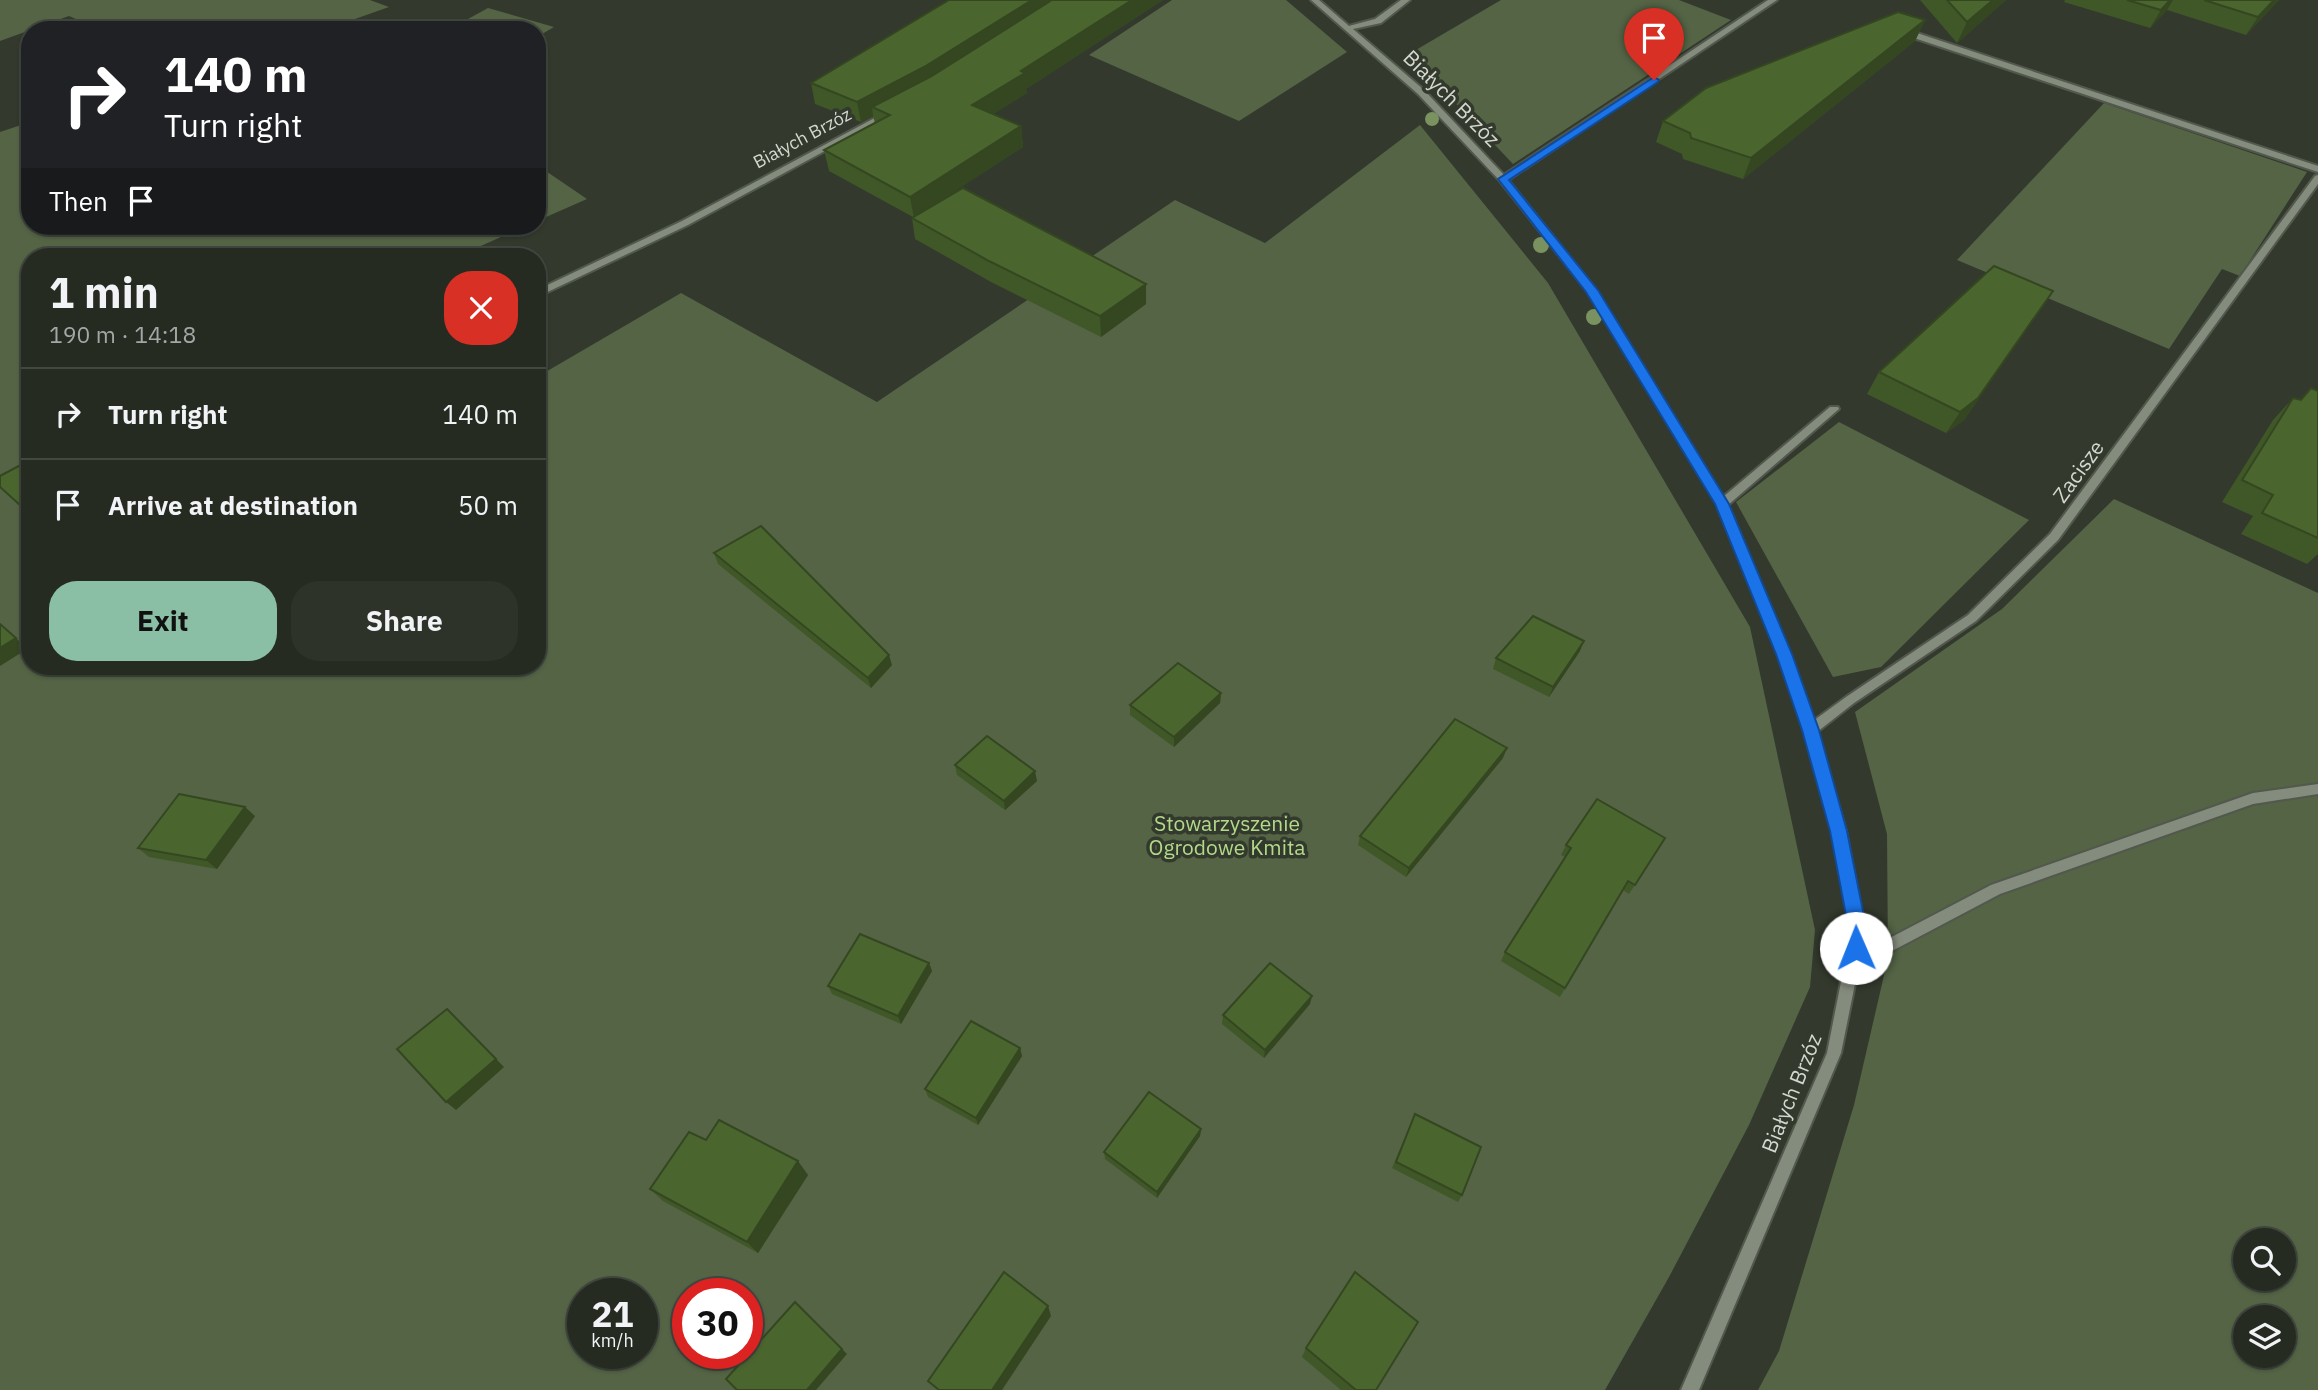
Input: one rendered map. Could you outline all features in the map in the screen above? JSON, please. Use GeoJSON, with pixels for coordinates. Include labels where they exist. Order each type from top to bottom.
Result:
{"type":"FeatureCollection","features":[{"type":"Feature","properties":{"kind":"street","name":"Białych Brzóz"},"geometry":{"type":"LineString","coordinates":[[1315,0],[1421,92],[1503,179],[1591,290],[1722,504],[1784,654],[1810,730],[1839,831],[1858,931],[1834,1053],[1690,1390]]}},
{"type":"Feature","properties":{"kind":"street"},"geometry":{"type":"LineString","coordinates":[[1348,28],[1378,21],[1406,0]]}},
{"type":"Feature","properties":{"kind":"street"},"geometry":{"type":"LineString","coordinates":[[1503,179],[1773,0]]}},
{"type":"Feature","properties":{"kind":"street"},"geometry":{"type":"LineString","coordinates":[[1891,27],[2318,169]]}},
{"type":"Feature","properties":{"kind":"street","name":"Białych Brzóz"},"geometry":{"type":"LineString","coordinates":[[546,290],[685,223],[894,111]]}},
{"type":"Feature","properties":{"kind":"street","name":"Zacisze"},"geometry":{"type":"LineString","coordinates":[[1810,730],[1972,618],[2054,537],[2318,178]]}},
{"type":"Feature","properties":{"kind":"street"},"geometry":{"type":"LineString","coordinates":[[1722,504],[1834,408]]}},
{"type":"Feature","properties":{"kind":"street"},"geometry":{"type":"LineString","coordinates":[[1853,964],[1996,889],[2253,799],[2318,789]]}},
{"type":"Feature","properties":{"kind":"green space"},"geometry":{"type":"Polygon","coordinates":[[[0,0],[370,0],[389,7],[355,19],[361,21],[80,21],[69,16],[55,21],[21,21],[21,33],[0,41],[0,0]]]}},
{"type":"Feature","properties":{"kind":"green space"},"geometry":{"type":"Polygon","coordinates":[[[1172,0],[1286,0],[1347,52],[1239,121],[1089,55],[1172,0]]]}},
{"type":"Feature","properties":{"kind":"green space"},"geometry":{"type":"Polygon","coordinates":[[[1501,0],[1679,0],[1731,20],[1513,164],[1409,54],[1501,0]]]}},
{"type":"Feature","properties":{"kind":"green space"},"geometry":{"type":"Polygon","coordinates":[[[488,8],[533,21],[464,21],[488,8]]]}},
{"type":"Feature","properties":{"kind":"green space"},"geometry":{"type":"Polygon","coordinates":[[[2104,103],[2307,172],[2240,276],[2222,269],[2169,349],[1957,260],[2104,103]]]}},
{"type":"Feature","properties":{"kind":"green space","name":"Stowarzyszenie Ogrodowe Kmita"},"geometry":{"type":"Polygon","coordinates":[[[21,125],[21,235],[506,235],[476,248],[21,248],[21,675],[546,675],[546,372],[681,293],[877,402],[1175,200],[1265,243],[1420,125],[1548,283],[1750,627],[1815,930],[1810,987],[1749,1125],[1669,1277],[1605,1390],[0,1390],[0,132],[21,125]]]}},
{"type":"Feature","properties":{"kind":"green space"},"geometry":{"type":"Polygon","coordinates":[[[546,171],[587,199],[546,217],[546,171]]]}},
{"type":"Feature","properties":{"kind":"green space"},"geometry":{"type":"Polygon","coordinates":[[[1839,422],[2029,520],[1881,667],[1833,677],[1736,502],[1839,422]]]}},
{"type":"Feature","properties":{"kind":"green space"},"geometry":{"type":"Polygon","coordinates":[[[2114,499],[2318,593],[2318,1390],[1758,1390],[1779,1351],[1854,1105],[1888,958],[1887,834],[1855,712],[2002,609],[2114,499]]]}},
{"type":"Feature","properties":{"kind":"building"},"geometry":{"type":"Polygon","coordinates":[[[949,0],[1032,0],[924,67],[857,102],[811,83],[949,0]]]}},
{"type":"Feature","properties":{"kind":"building"},"geometry":{"type":"Polygon","coordinates":[[[1052,0],[1132,0],[1021,71],[1025,73],[972,105],[1021,126],[910,197],[824,150],[890,115],[872,107],[932,76],[1052,0]]]}},
{"type":"Feature","properties":{"kind":"building"},"geometry":{"type":"Polygon","coordinates":[[[1947,0],[1993,0],[1967,22],[1947,0]]]}},
{"type":"Feature","properties":{"kind":"building"},"geometry":{"type":"Polygon","coordinates":[[[2127,0],[2170,0],[2161,10],[2127,0]]]}},
{"type":"Feature","properties":{"kind":"building"},"geometry":{"type":"Polygon","coordinates":[[[2204,0],[2274,0],[2258,17],[2204,0]]]}},
{"type":"Feature","properties":{"kind":"building"},"geometry":{"type":"Polygon","coordinates":[[[1898,12],[1925,20],[1751,158],[1691,138],[1690,133],[1663,121],[1706,88],[1898,12]]]}},
{"type":"Feature","properties":{"kind":"building"},"geometry":{"type":"Polygon","coordinates":[[[963,188],[1146,284],[1100,316],[989,261],[912,218],[963,188]]]}},
{"type":"Feature","properties":{"kind":"building"},"geometry":{"type":"Polygon","coordinates":[[[1994,266],[2053,291],[1978,398],[1960,412],[1879,372],[1994,266]]]}},
{"type":"Feature","properties":{"kind":"building"},"geometry":{"type":"Polygon","coordinates":[[[2311,388],[2318,391],[2318,538],[2262,513],[2273,495],[2242,480],[2293,398],[2301,400],[2311,388]]]}},
{"type":"Feature","properties":{"kind":"building"},"geometry":{"type":"Polygon","coordinates":[[[21,465],[21,506],[0,487],[0,476],[21,465]]]}},
{"type":"Feature","properties":{"kind":"building"},"geometry":{"type":"Polygon","coordinates":[[[761,526],[889,655],[868,678],[714,553],[761,526]]]}},
{"type":"Feature","properties":{"kind":"building"},"geometry":{"type":"Polygon","coordinates":[[[1533,616],[1584,641],[1553,687],[1496,658],[1533,616]]]}},
{"type":"Feature","properties":{"kind":"building"},"geometry":{"type":"Polygon","coordinates":[[[0,624],[16,638],[0,648],[0,624]]]}},
{"type":"Feature","properties":{"kind":"building"},"geometry":{"type":"Polygon","coordinates":[[[1178,663],[1221,693],[1174,737],[1130,705],[1178,663]]]}},
{"type":"Feature","properties":{"kind":"building"},"geometry":{"type":"Polygon","coordinates":[[[1455,719],[1507,748],[1409,868],[1360,836],[1455,719]]]}},
{"type":"Feature","properties":{"kind":"building"},"geometry":{"type":"Polygon","coordinates":[[[987,736],[1035,771],[1004,801],[955,765],[987,736]]]}},
{"type":"Feature","properties":{"kind":"building"},"geometry":{"type":"Polygon","coordinates":[[[179,794],[245,807],[206,860],[138,848],[179,794]]]}},
{"type":"Feature","properties":{"kind":"building"},"geometry":{"type":"Polygon","coordinates":[[[1597,799],[1665,838],[1635,885],[1628,881],[1565,988],[1505,952],[1571,848],[1566,845],[1597,799]]]}},
{"type":"Feature","properties":{"kind":"building"},"geometry":{"type":"Polygon","coordinates":[[[860,934],[929,963],[898,1016],[828,986],[860,934]]]}},
{"type":"Feature","properties":{"kind":"building"},"geometry":{"type":"Polygon","coordinates":[[[1270,963],[1312,996],[1265,1050],[1223,1015],[1270,963]]]}},
{"type":"Feature","properties":{"kind":"building"},"geometry":{"type":"Polygon","coordinates":[[[447,1009],[496,1059],[446,1102],[397,1049],[447,1009]]]}},
{"type":"Feature","properties":{"kind":"building"},"geometry":{"type":"Polygon","coordinates":[[[971,1021],[1020,1048],[976,1118],[925,1089],[971,1021]]]}},
{"type":"Feature","properties":{"kind":"building"},"geometry":{"type":"Polygon","coordinates":[[[1149,1092],[1201,1129],[1157,1192],[1104,1152],[1149,1092]]]}},
{"type":"Feature","properties":{"kind":"building"},"geometry":{"type":"Polygon","coordinates":[[[1415,1114],[1481,1147],[1462,1195],[1396,1162],[1415,1114]]]}},
{"type":"Feature","properties":{"kind":"building"},"geometry":{"type":"Polygon","coordinates":[[[719,1120],[798,1161],[747,1242],[650,1189],[689,1132],[706,1140],[719,1120]]]}},
{"type":"Feature","properties":{"kind":"building"},"geometry":{"type":"Polygon","coordinates":[[[1004,1272],[1048,1306],[992,1390],[939,1390],[928,1381],[1004,1272]]]}},
{"type":"Feature","properties":{"kind":"building"},"geometry":{"type":"Polygon","coordinates":[[[1355,1272],[1418,1322],[1376,1390],[1356,1390],[1306,1348],[1355,1272]]]}},
{"type":"Feature","properties":{"kind":"building"},"geometry":{"type":"Polygon","coordinates":[[[795,1302],[842,1349],[807,1390],[737,1390],[726,1379],[735,1369],[763,1369],[763,1338],[795,1302]]]}},
{"type":"Feature","properties":{"kind":"route"},"geometry":{"type":"LineString","coordinates":[[1654,80],[1503,179],[1591,290],[1722,504],[1784,654],[1810,730],[1839,831],[1858,931],[1856,948]]}}]}
